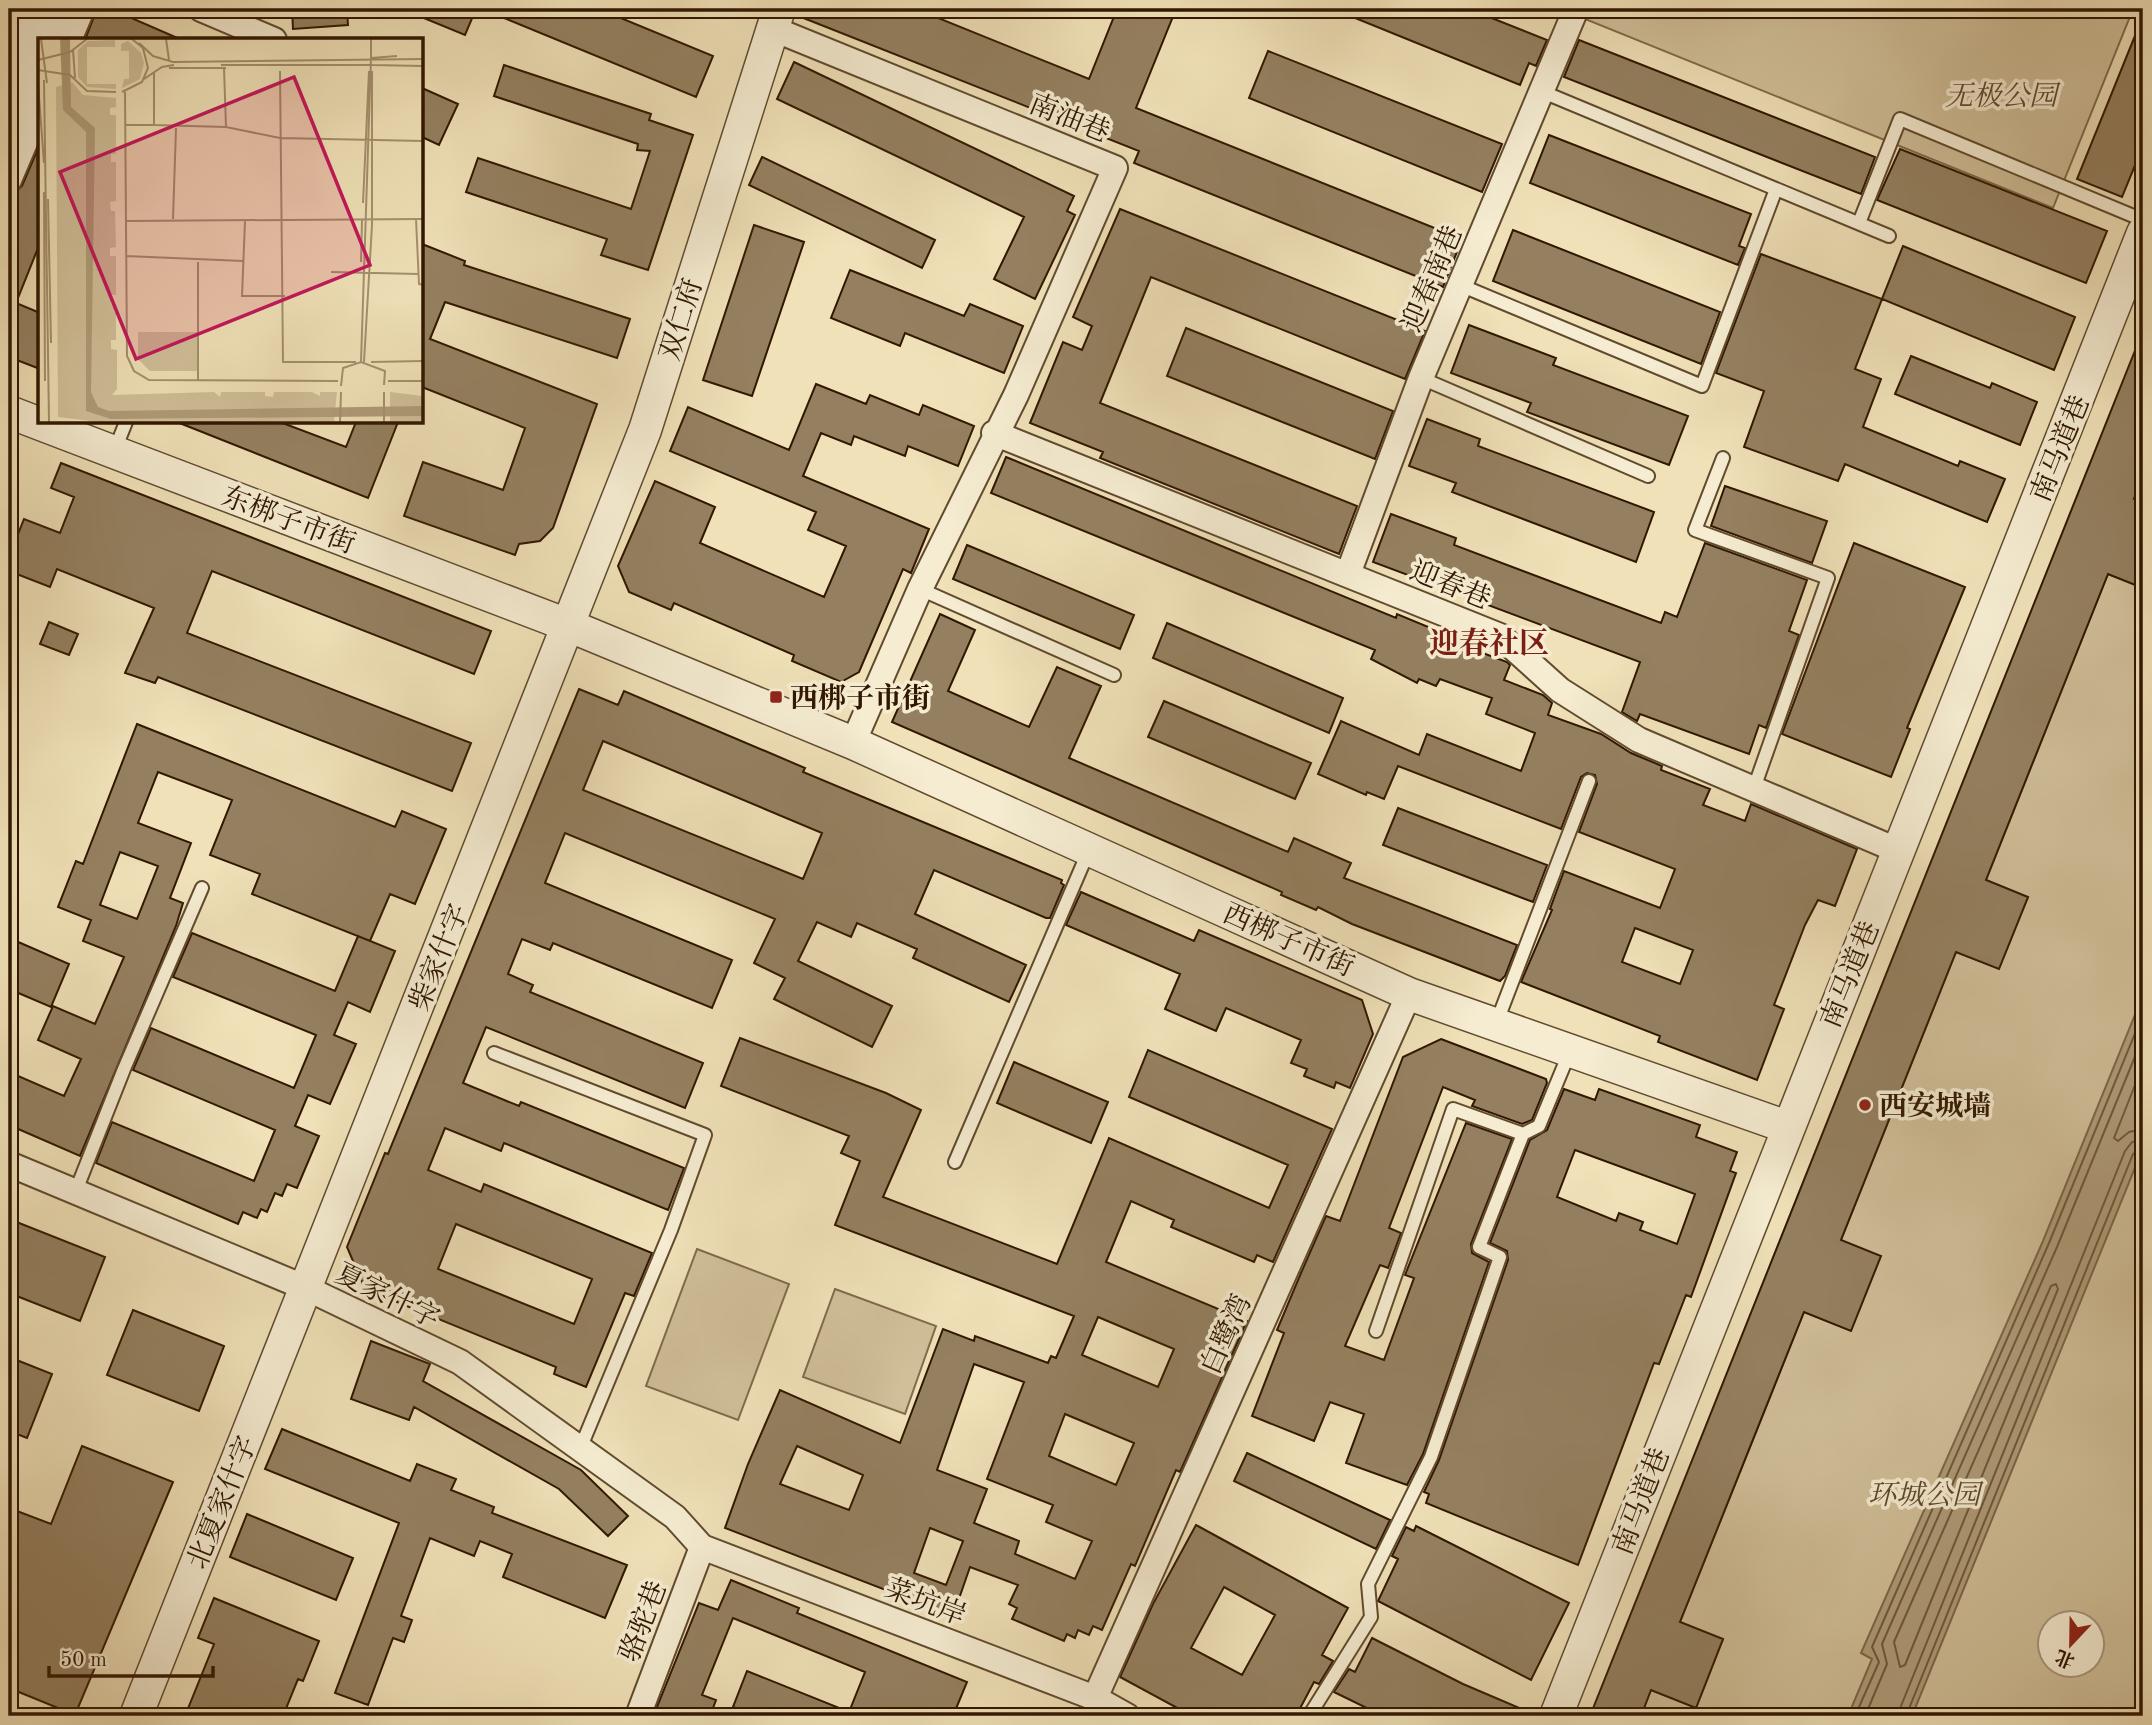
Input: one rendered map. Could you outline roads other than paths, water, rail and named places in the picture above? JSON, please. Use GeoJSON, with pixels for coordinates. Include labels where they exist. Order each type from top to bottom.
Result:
{"type":"FeatureCollection","features":[{"type":"Feature","properties":{"kind":"main road"},"geometry":{"type":"LineString","coordinates":[[9,51],[27,9]]}},
{"type":"Feature","properties":{"kind":"main road"},"geometry":{"type":"LineString","coordinates":[[43,38],[56,9]]}},
{"type":"Feature","properties":{"kind":"main road"},"geometry":{"type":"LineString","coordinates":[[9,117],[38,49]]}},
{"type":"Feature","properties":{"kind":"street"},"geometry":{"type":"LineString","coordinates":[[70,38],[82,9]]}},
{"type":"Feature","properties":{"kind":"street"},"geometry":{"type":"LineString","coordinates":[[201,9],[269,38]]}},
{"type":"Feature","properties":{"kind":"street","name":"迎春南巷"},"geometry":{"type":"LineString","coordinates":[[1348,574],[1421,377],[1576,9]]}},
{"type":"Feature","properties":{"kind":"street","name":"南油巷"},"geometry":{"type":"LineString","coordinates":[[775,18],[1115,167],[1016,395],[994,433]]}},
{"type":"Feature","properties":{"kind":"street","name":"双仁府"},"geometry":{"type":"LineString","coordinates":[[570,626],[645,430],[775,18]]}},
{"type":"Feature","properties":{"kind":"street"},"geometry":{"type":"LineString","coordinates":[[9,180],[38,112]]}},
{"type":"Feature","properties":{"kind":"street","name":"南马道巷"},"geometry":{"type":"LineString","coordinates":[[1556,1716],[2143,233]]}},
{"type":"Feature","properties":{"kind":"street","name":"东梆子市街"},"geometry":{"type":"LineString","coordinates":[[9,412],[38,423]]}},
{"type":"Feature","properties":{"kind":"street","name":"东梆子市街"},"geometry":{"type":"LineString","coordinates":[[40,424],[570,626]]}},
{"type":"Feature","properties":{"kind":"street"},"geometry":{"type":"LineString","coordinates":[[853,743],[920,589],[994,433]]}},
{"type":"Feature","properties":{"kind":"street","name":"迎春巷"},"geometry":{"type":"LineString","coordinates":[[994,433],[1500,636],[1560,690],[1639,740],[1753,791],[1899,851]]}},
{"type":"Feature","properties":{"kind":"street","name":"西梆子市街"},"geometry":{"type":"LineString","coordinates":[[570,626],[853,743],[1409,994],[1787,1127]]}},
{"type":"Feature","properties":{"kind":"street","name":"柴家什字"},"geometry":{"type":"LineString","coordinates":[[306,1288],[570,626]]}},
{"type":"Feature","properties":{"kind":"street","name":"白鹭湾"},"geometry":{"type":"LineString","coordinates":[[1095,1698],[1409,994]]}},
{"type":"Feature","properties":{"kind":"street","name":"夏家什字"},"geometry":{"type":"LineString","coordinates":[[9,1164],[306,1288],[460,1362],[675,1517],[702,1547]]}},
{"type":"Feature","properties":{"kind":"street","name":"北夏家什字"},"geometry":{"type":"LineString","coordinates":[[136,1716],[306,1288]]}},
{"type":"Feature","properties":{"kind":"street","name":"菜坑岸"},"geometry":{"type":"LineString","coordinates":[[702,1547],[1095,1698],[1127,1716]]}},
{"type":"Feature","properties":{"kind":"street","name":"骆驼巷"},"geometry":{"type":"LineString","coordinates":[[638,1716],[702,1547]]}},
{"type":"Feature","properties":{"kind":"lane"},"geometry":{"type":"LineString","coordinates":[[1542,92],[1889,236]]}},
{"type":"Feature","properties":{"kind":"lane"},"geometry":{"type":"LineString","coordinates":[[1859,223],[1900,119],[2143,220]]}},
{"type":"Feature","properties":{"kind":"lane"},"geometry":{"type":"LineString","coordinates":[[1460,285],[1702,386],[1776,189]]}},
{"type":"Feature","properties":{"kind":"lane"},"geometry":{"type":"LineString","coordinates":[[1421,377],[1648,476]]}},
{"type":"Feature","properties":{"kind":"lane"},"geometry":{"type":"LineString","coordinates":[[114,452],[125,424]]}},
{"type":"Feature","properties":{"kind":"lane"},"geometry":{"type":"LineString","coordinates":[[1723,458],[1695,530],[1828,578],[1753,791]]}},
{"type":"Feature","properties":{"kind":"lane"},"geometry":{"type":"LineString","coordinates":[[920,589],[1114,675]]}},
{"type":"Feature","properties":{"kind":"lane"},"geometry":{"type":"LineString","coordinates":[[1496,1024],[1589,781]]}},
{"type":"Feature","properties":{"kind":"lane"},"geometry":{"type":"LineString","coordinates":[[955,1162],[1089,849]]}},
{"type":"Feature","properties":{"kind":"lane"},"geometry":{"type":"LineString","coordinates":[[75,1193],[124,1069],[202,888]]}},
{"type":"Feature","properties":{"kind":"lane"},"geometry":{"type":"LineString","coordinates":[[1309,1716],[1371,1617],[1368,1584],[1431,1457],[1500,1257],[1479,1247],[1523,1134],[1539,1126],[1570,1051]]}},
{"type":"Feature","properties":{"kind":"lane"},"geometry":{"type":"LineString","coordinates":[[494,1052],[705,1135],[671,1230],[580,1448]]}},
{"type":"Feature","properties":{"kind":"lane"},"geometry":{"type":"LineString","coordinates":[[1376,1331],[1453,1109],[1523,1134]]}},
{"type":"Feature","properties":{"kind":"water"},"geometry":{"type":"Polygon","coordinates":[[[2143,995],[2143,1148],[1912,1716],[1848,1716],[1872,1659],[1861,1653],[2043,1241],[2143,995]]]}},
{"type":"Feature","properties":{"kind":"place","name":"西梆子市街"},"geometry":{"type":"Point","coordinates":[776,697]}},
{"type":"Feature","properties":{"kind":"place","name":"西安城墙"},"geometry":{"type":"Point","coordinates":[1865,1105]}},
{"type":"Feature","properties":{"kind":"district","name":"迎春社区"},"geometry":{"type":"Point","coordinates":[1489,643]}},
{"type":"Feature","properties":{"kind":"park label","name":"无极公园"},"geometry":{"type":"Point","coordinates":[2001,95]}},
{"type":"Feature","properties":{"kind":"park label","name":"环城公园"},"geometry":{"type":"Point","coordinates":[1924,1494]}}]}
